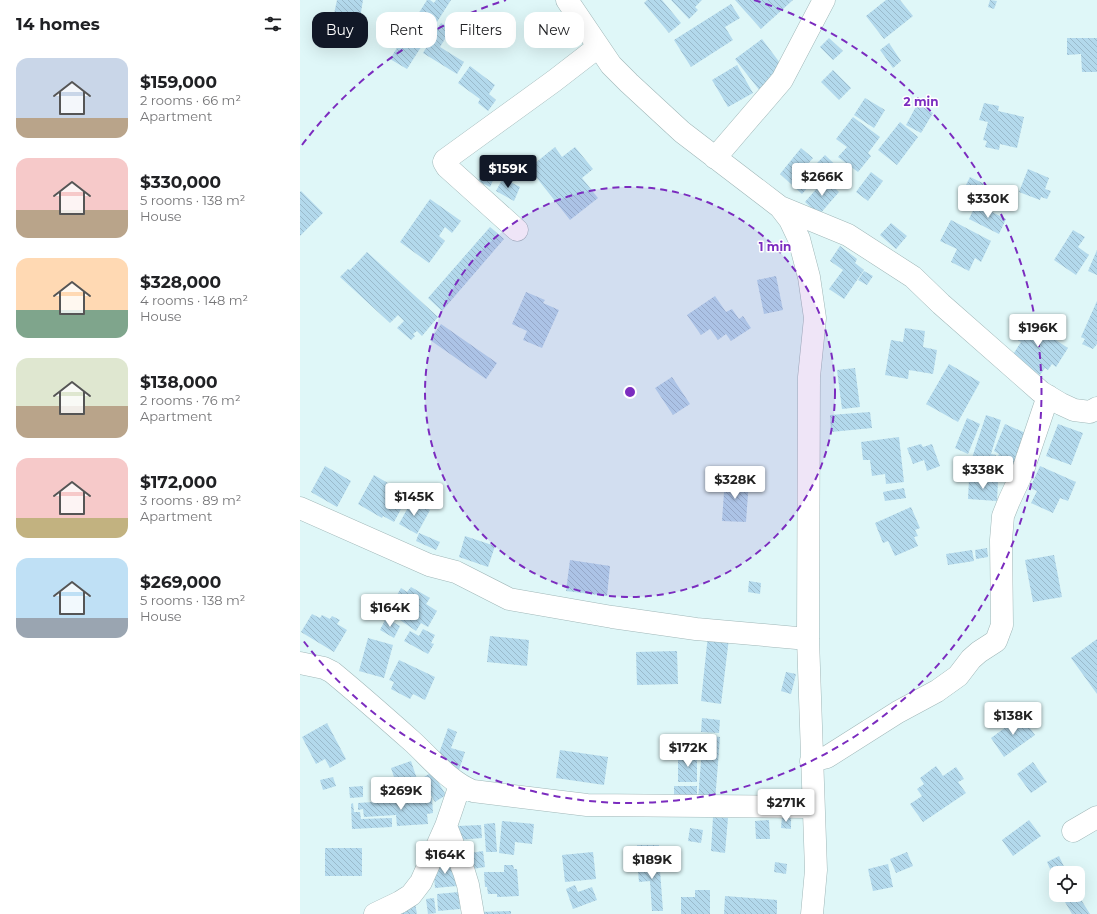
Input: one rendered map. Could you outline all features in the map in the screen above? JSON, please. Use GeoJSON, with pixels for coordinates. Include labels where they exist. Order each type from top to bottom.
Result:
{"type":"FeatureCollection","features":[{"type":"Feature","properties":{"kind":"street"},"geometry":{"type":"LineString","coordinates":[[567,0],[611,65],[682,132],[715,158],[780,207],[848,235],[913,277],[988,346],[1041,392],[1074,410],[1095,414]]}},
{"type":"Feature","properties":{"kind":"street"},"geometry":{"type":"LineString","coordinates":[[715,158],[782,80],[824,0]]}},
{"type":"Feature","properties":{"kind":"street"},"geometry":{"type":"LineString","coordinates":[[517,230],[447,168],[444,160],[554,81],[598,47]]}},
{"type":"Feature","properties":{"kind":"street"},"geometry":{"type":"LineString","coordinates":[[780,207],[790,220],[800,239],[809,277],[815,318],[809,370],[808,639],[811,761],[816,870],[812,914]]}},
{"type":"Feature","properties":{"kind":"street"},"geometry":{"type":"LineString","coordinates":[[811,761],[827,757],[898,712],[936,691],[958,676],[971,659],[996,641],[1002,625],[1001,540],[1003,516],[1022,473],[1048,396]]}},
{"type":"Feature","properties":{"kind":"street"},"geometry":{"type":"LineString","coordinates":[[300,508],[429,564],[456,572],[509,599],[612,617],[696,629],[808,639]]}},
{"type":"Feature","properties":{"kind":"street"},"geometry":{"type":"LineString","coordinates":[[300,663],[324,668],[332,672],[460,785],[473,791],[587,805],[813,807]]}},
{"type":"Feature","properties":{"kind":"street"},"geometry":{"type":"LineString","coordinates":[[374,914],[400,902],[411,895],[416,889],[433,857],[446,826],[460,785]]}},
{"type":"Feature","properties":{"kind":"street"},"geometry":{"type":"LineString","coordinates":[[1074,831],[1097,817]]}},
{"type":"Feature","properties":{"kind":"street"},"geometry":{"type":"LineString","coordinates":[[446,826],[468,885],[473,914]]}},
{"type":"Feature","properties":{"kind":"building"},"geometry":{"type":"Polygon","coordinates":[[[337,0],[363,0],[361,12],[334,12],[337,0]]]}},
{"type":"Feature","properties":{"kind":"building"},"geometry":{"type":"Polygon","coordinates":[[[427,0],[434,3],[436,0],[451,0],[437,22],[437,12],[419,12],[427,0]]]}},
{"type":"Feature","properties":{"kind":"building"},"geometry":{"type":"Polygon","coordinates":[[[647,0],[662,0],[681,23],[669,33],[644,3],[647,0]]]}},
{"type":"Feature","properties":{"kind":"building"},"geometry":{"type":"Polygon","coordinates":[[[671,0],[702,0],[695,7],[698,10],[689,19],[671,0]]]}},
{"type":"Feature","properties":{"kind":"building"},"geometry":{"type":"Polygon","coordinates":[[[735,0],[793,0],[761,29],[735,0]]]}},
{"type":"Feature","properties":{"kind":"building"},"geometry":{"type":"Polygon","coordinates":[[[886,0],[900,0],[913,16],[884,39],[866,16],[886,0]]]}},
{"type":"Feature","properties":{"kind":"building"},"geometry":{"type":"Polygon","coordinates":[[[990,0],[997,1],[994,9],[988,7],[990,0]]]}},
{"type":"Feature","properties":{"kind":"building"},"geometry":{"type":"Polygon","coordinates":[[[731,4],[740,18],[725,27],[733,40],[691,67],[674,40],[731,4]]]}},
{"type":"Feature","properties":{"kind":"building"},"geometry":{"type":"Polygon","coordinates":[[[441,23],[445,25],[445,39],[440,47],[464,62],[457,74],[423,53],[426,48],[437,48],[437,30],[441,23]]]}},
{"type":"Feature","properties":{"kind":"building"},"geometry":{"type":"Polygon","coordinates":[[[829,38],[843,51],[833,60],[820,47],[829,38]]]}},
{"type":"Feature","properties":{"kind":"building"},"geometry":{"type":"Polygon","coordinates":[[[1067,38],[1097,38],[1097,72],[1082,72],[1081,54],[1067,55],[1067,38]]]}},
{"type":"Feature","properties":{"kind":"building"},"geometry":{"type":"Polygon","coordinates":[[[762,39],[786,71],[760,91],[735,59],[762,39]]]}},
{"type":"Feature","properties":{"kind":"building"},"geometry":{"type":"Polygon","coordinates":[[[889,43],[901,61],[893,68],[880,50],[889,43]]]}},
{"type":"Feature","properties":{"kind":"building"},"geometry":{"type":"Polygon","coordinates":[[[397,48],[420,48],[407,69],[390,59],[397,48]]]}},
{"type":"Feature","properties":{"kind":"building"},"geometry":{"type":"Polygon","coordinates":[[[737,65],[753,93],[728,107],[712,80],[737,65]]]}},
{"type":"Feature","properties":{"kind":"building"},"geometry":{"type":"Polygon","coordinates":[[[470,66],[495,85],[489,94],[496,100],[488,111],[478,103],[480,99],[458,83],[470,66]]]}},
{"type":"Feature","properties":{"kind":"building"},"geometry":{"type":"Polygon","coordinates":[[[833,70],[851,88],[839,100],[821,82],[833,70]]]}},
{"type":"Feature","properties":{"kind":"building"},"geometry":{"type":"Polygon","coordinates":[[[865,98],[885,110],[874,128],[854,115],[865,98]]]}},
{"type":"Feature","properties":{"kind":"building"},"geometry":{"type":"Polygon","coordinates":[[[920,99],[926,102],[923,107],[933,113],[921,133],[906,125],[920,99]]]}},
{"type":"Feature","properties":{"kind":"building"},"geometry":{"type":"Polygon","coordinates":[[[984,103],[999,106],[998,111],[1024,117],[1017,148],[1000,144],[999,150],[985,147],[987,141],[983,140],[988,122],[979,120],[984,103]]]}},
{"type":"Feature","properties":{"kind":"building"},"geometry":{"type":"Polygon","coordinates":[[[853,117],[880,137],[868,153],[871,156],[858,172],[838,157],[847,147],[836,139],[853,117]]]}},
{"type":"Feature","properties":{"kind":"building"},"geometry":{"type":"Polygon","coordinates":[[[900,122],[918,137],[897,165],[878,150],[900,122]]]}},
{"type":"Feature","properties":{"kind":"building"},"geometry":{"type":"Polygon","coordinates":[[[555,147],[562,157],[575,147],[593,169],[582,178],[598,198],[570,220],[529,168],[555,147]]]}},
{"type":"Feature","properties":{"kind":"building"},"geometry":{"type":"Polygon","coordinates":[[[801,148],[813,158],[797,176],[809,186],[802,194],[780,174],[801,148]]]}},
{"type":"Feature","properties":{"kind":"building"},"geometry":{"type":"Polygon","coordinates":[[[825,155],[845,174],[836,184],[815,165],[825,155]]]}},
{"type":"Feature","properties":{"kind":"building"},"geometry":{"type":"Polygon","coordinates":[[[485,166],[497,172],[490,187],[478,181],[485,166]]]}},
{"type":"Feature","properties":{"kind":"building"},"geometry":{"type":"Polygon","coordinates":[[[1028,169],[1049,178],[1045,189],[1051,191],[1047,199],[1041,197],[1040,200],[1019,192],[1028,169]]]}},
{"type":"Feature","properties":{"kind":"building"},"geometry":{"type":"Polygon","coordinates":[[[871,172],[883,181],[868,201],[856,192],[871,172]]]}},
{"type":"Feature","properties":{"kind":"building"},"geometry":{"type":"Polygon","coordinates":[[[970,177],[989,186],[981,202],[962,193],[970,177]]]}},
{"type":"Feature","properties":{"kind":"building"},"geometry":{"type":"Polygon","coordinates":[[[503,178],[520,187],[514,201],[496,191],[503,178]]]}},
{"type":"Feature","properties":{"kind":"building"},"geometry":{"type":"Polygon","coordinates":[[[825,179],[839,192],[819,215],[805,202],[825,179]]]}},
{"type":"Feature","properties":{"kind":"building"},"geometry":{"type":"Polygon","coordinates":[[[301,191],[323,213],[300,236],[300,192],[301,191]]]}},
{"type":"Feature","properties":{"kind":"building"},"geometry":{"type":"Polygon","coordinates":[[[430,199],[461,221],[452,233],[445,227],[439,236],[445,241],[429,263],[400,242],[430,199]]]}},
{"type":"Feature","properties":{"kind":"building"},"geometry":{"type":"Polygon","coordinates":[[[976,204],[1006,219],[999,234],[969,219],[976,204]]]}},
{"type":"Feature","properties":{"kind":"building"},"geometry":{"type":"Polygon","coordinates":[[[951,220],[991,241],[981,262],[975,258],[969,271],[951,262],[957,249],[940,241],[951,220]]]}},
{"type":"Feature","properties":{"kind":"building"},"geometry":{"type":"Polygon","coordinates":[[[891,223],[907,236],[896,249],[880,235],[891,223]]]}},
{"type":"Feature","properties":{"kind":"building"},"geometry":{"type":"Polygon","coordinates":[[[490,227],[504,239],[442,311],[428,298],[490,227]]]}},
{"type":"Feature","properties":{"kind":"building"},"geometry":{"type":"Polygon","coordinates":[[[1073,230],[1085,237],[1078,247],[1089,255],[1076,275],[1054,260],[1073,230]]]}},
{"type":"Feature","properties":{"kind":"building"},"geometry":{"type":"Polygon","coordinates":[[[840,246],[857,259],[855,263],[864,270],[844,299],[829,289],[843,270],[830,261],[840,246]]]}},
{"type":"Feature","properties":{"kind":"building"},"geometry":{"type":"Polygon","coordinates":[[[1097,250],[1097,275],[1088,271],[1097,250]]]}},
{"type":"Feature","properties":{"kind":"building"},"geometry":{"type":"Polygon","coordinates":[[[367,252],[438,317],[422,336],[417,331],[413,334],[415,336],[411,340],[397,328],[404,321],[398,315],[390,323],[340,277],[348,269],[350,270],[367,252]]]}},
{"type":"Feature","properties":{"kind":"building"},"geometry":{"type":"Polygon","coordinates":[[[864,271],[873,276],[867,285],[858,280],[864,271]]]}},
{"type":"Feature","properties":{"kind":"building"},"geometry":{"type":"Polygon","coordinates":[[[776,276],[783,310],[764,314],[757,280],[776,276]]]}},
{"type":"Feature","properties":{"kind":"building"},"geometry":{"type":"Polygon","coordinates":[[[526,292],[545,300],[543,303],[559,310],[542,348],[523,340],[527,331],[512,324],[526,292]]]}},
{"type":"Feature","properties":{"kind":"building"},"geometry":{"type":"Polygon","coordinates":[[[715,296],[726,312],[732,309],[739,319],[743,316],[751,328],[731,341],[726,334],[718,340],[710,329],[701,335],[687,315],[715,296]]]}},
{"type":"Feature","properties":{"kind":"building"},"geometry":{"type":"Polygon","coordinates":[[[1097,301],[1097,344],[1093,349],[1082,344],[1085,339],[1081,337],[1097,301]]]}},
{"type":"Feature","properties":{"kind":"building"},"geometry":{"type":"Polygon","coordinates":[[[1028,320],[1035,325],[1038,320],[1049,327],[1045,333],[1068,348],[1056,367],[1052,364],[1048,370],[1045,368],[1040,375],[1012,356],[1021,342],[1016,339],[1028,320]]]}},
{"type":"Feature","properties":{"kind":"building"},"geometry":{"type":"Polygon","coordinates":[[[441,324],[497,363],[486,379],[430,340],[441,324]]]}},
{"type":"Feature","properties":{"kind":"building"},"geometry":{"type":"Polygon","coordinates":[[[905,328],[925,331],[923,347],[937,350],[933,374],[909,370],[908,379],[885,375],[891,340],[903,342],[905,328]]]}},
{"type":"Feature","properties":{"kind":"building"},"geometry":{"type":"Polygon","coordinates":[[[949,364],[980,382],[958,422],[926,404],[949,364]]]}},
{"type":"Feature","properties":{"kind":"building"},"geometry":{"type":"Polygon","coordinates":[[[855,368],[860,407],[842,409],[837,370],[855,368]]]}},
{"type":"Feature","properties":{"kind":"building"},"geometry":{"type":"Polygon","coordinates":[[[672,377],[690,404],[673,415],[655,388],[672,377]]]}},
{"type":"Feature","properties":{"kind":"building"},"geometry":{"type":"Polygon","coordinates":[[[870,412],[872,428],[831,432],[830,415],[870,412]]]}},
{"type":"Feature","properties":{"kind":"building"},"geometry":{"type":"Polygon","coordinates":[[[986,415],[1001,420],[991,454],[996,455],[992,464],[972,458],[986,415]]]}},
{"type":"Feature","properties":{"kind":"building"},"geometry":{"type":"Polygon","coordinates":[[[967,418],[980,424],[968,454],[955,448],[967,418]]]}},
{"type":"Feature","properties":{"kind":"building"},"geometry":{"type":"Polygon","coordinates":[[[1005,424],[1030,435],[1016,467],[1006,463],[1005,465],[996,461],[999,454],[994,451],[1005,424]]]}},
{"type":"Feature","properties":{"kind":"building"},"geometry":{"type":"Polygon","coordinates":[[[1058,424],[1083,433],[1071,465],[1046,456],[1058,424]]]}},
{"type":"Feature","properties":{"kind":"building"},"geometry":{"type":"Polygon","coordinates":[[[899,437],[904,482],[886,484],[885,474],[872,476],[870,460],[863,460],[861,442],[899,437]]]}},
{"type":"Feature","properties":{"kind":"building"},"geometry":{"type":"Polygon","coordinates":[[[921,444],[923,447],[932,444],[940,466],[927,471],[924,460],[913,464],[907,448],[921,444]]]}},
{"type":"Feature","properties":{"kind":"building"},"geometry":{"type":"Polygon","coordinates":[[[325,466],[351,481],[337,507],[311,492],[325,466]]]}},
{"type":"Feature","properties":{"kind":"building"},"geometry":{"type":"Polygon","coordinates":[[[1040,466],[1076,482],[1068,501],[1060,498],[1053,513],[1031,503],[1037,491],[1030,488],[1040,466]]]}},
{"type":"Feature","properties":{"kind":"building"},"geometry":{"type":"Polygon","coordinates":[[[374,475],[400,490],[398,493],[407,498],[394,522],[383,516],[382,518],[358,504],[374,475]]]}},
{"type":"Feature","properties":{"kind":"building"},"geometry":{"type":"Polygon","coordinates":[[[725,478],[749,480],[746,522],[722,521],[725,478]]]}},
{"type":"Feature","properties":{"kind":"building"},"geometry":{"type":"Polygon","coordinates":[[[969,479],[998,481],[997,501],[968,499],[969,479]]]}},
{"type":"Feature","properties":{"kind":"building"},"geometry":{"type":"Polygon","coordinates":[[[904,488],[906,498],[885,501],[883,492],[904,488]]]}},
{"type":"Feature","properties":{"kind":"building"},"geometry":{"type":"Polygon","coordinates":[[[412,500],[430,510],[417,534],[399,524],[412,500]]]}},
{"type":"Feature","properties":{"kind":"building"},"geometry":{"type":"Polygon","coordinates":[[[911,507],[920,528],[915,530],[918,536],[914,537],[918,546],[895,556],[888,541],[883,543],[875,523],[911,507]]]}},
{"type":"Feature","properties":{"kind":"building"},"geometry":{"type":"Polygon","coordinates":[[[419,533],[440,542],[436,550],[416,541],[419,533]]]}},
{"type":"Feature","properties":{"kind":"building"},"geometry":{"type":"Polygon","coordinates":[[[465,536],[495,546],[488,567],[459,557],[465,536]]]}},
{"type":"Feature","properties":{"kind":"building"},"geometry":{"type":"Polygon","coordinates":[[[987,548],[988,557],[976,559],[975,550],[987,548]]]}},
{"type":"Feature","properties":{"kind":"building"},"geometry":{"type":"Polygon","coordinates":[[[972,550],[974,561],[948,565],[946,554],[972,550]]]}},
{"type":"Feature","properties":{"kind":"building"},"geometry":{"type":"Polygon","coordinates":[[[1054,555],[1062,597],[1033,602],[1025,560],[1054,555]]]}},
{"type":"Feature","properties":{"kind":"building"},"geometry":{"type":"Polygon","coordinates":[[[570,560],[610,566],[607,596],[566,591],[570,560]]]}},
{"type":"Feature","properties":{"kind":"building"},"geometry":{"type":"Polygon","coordinates":[[[749,581],[761,583],[760,594],[748,592],[749,581]]]}},
{"type":"Feature","properties":{"kind":"building"},"geometry":{"type":"Polygon","coordinates":[[[411,587],[430,598],[426,604],[437,611],[428,627],[421,623],[416,631],[400,620],[405,612],[392,604],[401,588],[407,592],[411,587]]]}},
{"type":"Feature","properties":{"kind":"building"},"geometry":{"type":"Polygon","coordinates":[[[312,614],[320,618],[322,615],[330,619],[332,616],[340,620],[337,624],[347,630],[334,652],[301,632],[312,614]]]}},
{"type":"Feature","properties":{"kind":"building"},"geometry":{"type":"Polygon","coordinates":[[[386,618],[400,626],[394,638],[380,630],[386,618]]]}},
{"type":"Feature","properties":{"kind":"building"},"geometry":{"type":"Polygon","coordinates":[[[423,629],[435,635],[431,643],[434,644],[428,654],[404,641],[410,631],[419,636],[423,629]]]}},
{"type":"Feature","properties":{"kind":"building"},"geometry":{"type":"Polygon","coordinates":[[[708,635],[729,638],[721,704],[701,701],[708,635]]]}},
{"type":"Feature","properties":{"kind":"building"},"geometry":{"type":"Polygon","coordinates":[[[490,636],[529,640],[527,666],[487,662],[490,636]]]}},
{"type":"Feature","properties":{"kind":"building"},"geometry":{"type":"Polygon","coordinates":[[[368,638],[393,645],[384,678],[359,671],[368,638]]]}},
{"type":"Feature","properties":{"kind":"building"},"geometry":{"type":"Polygon","coordinates":[[[1097,639],[1097,694],[1071,658],[1097,639]]]}},
{"type":"Feature","properties":{"kind":"building"},"geometry":{"type":"Polygon","coordinates":[[[677,651],[678,684],[637,685],[636,652],[677,651]]]}},
{"type":"Feature","properties":{"kind":"building"},"geometry":{"type":"Polygon","coordinates":[[[399,660],[435,677],[425,700],[413,694],[410,699],[391,689],[394,682],[389,680],[399,660]]]}},
{"type":"Feature","properties":{"kind":"building"},"geometry":{"type":"Polygon","coordinates":[[[786,672],[796,674],[791,694],[781,691],[786,672]]]}},
{"type":"Feature","properties":{"kind":"building"},"geometry":{"type":"Polygon","coordinates":[[[1021,716],[1035,735],[1004,757],[991,738],[1021,716]]]}},
{"type":"Feature","properties":{"kind":"building"},"geometry":{"type":"Polygon","coordinates":[[[702,718],[720,720],[719,733],[701,732],[702,718]]]}},
{"type":"Feature","properties":{"kind":"building"},"geometry":{"type":"Polygon","coordinates":[[[327,723],[346,759],[330,768],[325,759],[316,764],[302,737],[327,723]]]}},
{"type":"Feature","properties":{"kind":"building"},"geometry":{"type":"Polygon","coordinates":[[[448,728],[457,732],[451,748],[465,752],[459,770],[436,762],[448,728]]]}},
{"type":"Feature","properties":{"kind":"building"},"geometry":{"type":"Polygon","coordinates":[[[703,735],[720,737],[715,802],[698,800],[703,735]]]}},
{"type":"Feature","properties":{"kind":"building"},"geometry":{"type":"Polygon","coordinates":[[[560,750],[608,757],[604,785],[556,778],[560,750]]]}},
{"type":"Feature","properties":{"kind":"building"},"geometry":{"type":"Polygon","coordinates":[[[678,755],[697,755],[697,782],[678,782],[678,755]]]}},
{"type":"Feature","properties":{"kind":"building"},"geometry":{"type":"Polygon","coordinates":[[[411,761],[417,779],[397,786],[391,768],[411,761]]]}},
{"type":"Feature","properties":{"kind":"building"},"geometry":{"type":"Polygon","coordinates":[[[1033,762],[1047,782],[1031,793],[1017,774],[1033,762]]]}},
{"type":"Feature","properties":{"kind":"building"},"geometry":{"type":"Polygon","coordinates":[[[936,766],[943,776],[956,767],[964,779],[958,782],[966,793],[923,822],[910,804],[922,796],[917,789],[924,784],[920,778],[936,766]]]}},
{"type":"Feature","properties":{"kind":"building"},"geometry":{"type":"Polygon","coordinates":[[[432,772],[446,795],[435,802],[421,779],[432,772]]]}},
{"type":"Feature","properties":{"kind":"building"},"geometry":{"type":"Polygon","coordinates":[[[333,777],[336,786],[323,790],[320,780],[333,777]]]}},
{"type":"Feature","properties":{"kind":"building"},"geometry":{"type":"Polygon","coordinates":[[[363,786],[363,797],[350,798],[349,787],[363,786]]]}},
{"type":"Feature","properties":{"kind":"building"},"geometry":{"type":"Polygon","coordinates":[[[674,786],[697,786],[697,800],[674,800],[674,786]]]}},
{"type":"Feature","properties":{"kind":"building"},"geometry":{"type":"Polygon","coordinates":[[[432,798],[433,813],[427,814],[428,824],[397,826],[396,815],[364,817],[363,809],[358,810],[358,803],[432,798]]]}},
{"type":"Feature","properties":{"kind":"building"},"geometry":{"type":"Polygon","coordinates":[[[353,803],[354,812],[360,812],[361,819],[392,818],[392,827],[352,829],[351,804],[353,803]]]}},
{"type":"Feature","properties":{"kind":"building"},"geometry":{"type":"Polygon","coordinates":[[[713,817],[728,818],[725,853],[711,851],[713,817]]]}},
{"type":"Feature","properties":{"kind":"building"},"geometry":{"type":"Polygon","coordinates":[[[782,817],[791,817],[791,829],[781,828],[782,817]]]}},
{"type":"Feature","properties":{"kind":"building"},"geometry":{"type":"Polygon","coordinates":[[[769,820],[770,839],[756,839],[755,821],[769,820]]]}},
{"type":"Feature","properties":{"kind":"building"},"geometry":{"type":"Polygon","coordinates":[[[1029,820],[1041,836],[1013,856],[1002,840],[1029,820]]]}},
{"type":"Feature","properties":{"kind":"building"},"geometry":{"type":"Polygon","coordinates":[[[502,821],[534,824],[532,844],[515,842],[514,855],[499,853],[502,821]]]}},
{"type":"Feature","properties":{"kind":"building"},"geometry":{"type":"Polygon","coordinates":[[[495,823],[497,852],[486,852],[484,824],[495,823]]]}},
{"type":"Feature","properties":{"kind":"building"},"geometry":{"type":"Polygon","coordinates":[[[481,825],[482,838],[458,840],[458,826],[481,825]]]}},
{"type":"Feature","properties":{"kind":"building"},"geometry":{"type":"Polygon","coordinates":[[[690,828],[703,830],[701,843],[688,841],[690,828]]]}},
{"type":"Feature","properties":{"kind":"building"},"geometry":{"type":"Polygon","coordinates":[[[637,845],[659,845],[659,855],[637,855],[637,845]]]}},
{"type":"Feature","properties":{"kind":"building"},"geometry":{"type":"Polygon","coordinates":[[[325,848],[362,848],[362,876],[325,876],[325,848]]]}},
{"type":"Feature","properties":{"kind":"building"},"geometry":{"type":"Polygon","coordinates":[[[483,851],[485,867],[473,869],[471,853],[483,851]]]}},
{"type":"Feature","properties":{"kind":"building"},"geometry":{"type":"Polygon","coordinates":[[[593,852],[596,879],[565,882],[562,855],[593,852]]]}},
{"type":"Feature","properties":{"kind":"building"},"geometry":{"type":"Polygon","coordinates":[[[907,852],[913,866],[896,873],[890,859],[907,852]]]}},
{"type":"Feature","properties":{"kind":"building"},"geometry":{"type":"Polygon","coordinates":[[[1059,856],[1064,866],[1049,866],[1047,862],[1059,856]]]}},
{"type":"Feature","properties":{"kind":"building"},"geometry":{"type":"Polygon","coordinates":[[[659,857],[663,911],[652,911],[650,881],[639,882],[637,859],[659,857]]]}},
{"type":"Feature","properties":{"kind":"building"},"geometry":{"type":"Polygon","coordinates":[[[455,862],[457,886],[435,888],[433,864],[455,862]]]}},
{"type":"Feature","properties":{"kind":"building"},"geometry":{"type":"Polygon","coordinates":[[[775,862],[787,864],[786,874],[774,872],[775,862]]]}},
{"type":"Feature","properties":{"kind":"building"},"geometry":{"type":"Polygon","coordinates":[[[888,864],[893,887],[873,891],[868,869],[888,864]]]}},
{"type":"Feature","properties":{"kind":"building"},"geometry":{"type":"Polygon","coordinates":[[[504,865],[513,865],[514,869],[517,869],[519,896],[497,897],[497,894],[488,894],[487,887],[485,887],[484,872],[504,872],[504,865]]]}},
{"type":"Feature","properties":{"kind":"building"},"geometry":{"type":"Polygon","coordinates":[[[575,885],[578,892],[592,887],[597,900],[573,909],[566,889],[575,885]]]}},
{"type":"Feature","properties":{"kind":"building"},"geometry":{"type":"Polygon","coordinates":[[[695,890],[710,890],[710,914],[681,914],[681,897],[695,897],[695,890]]]}},
{"type":"Feature","properties":{"kind":"building"},"geometry":{"type":"Polygon","coordinates":[[[459,892],[460,909],[438,911],[437,894],[459,892]]]}},
{"type":"Feature","properties":{"kind":"building"},"geometry":{"type":"Polygon","coordinates":[[[725,896],[777,900],[777,914],[724,914],[725,896]]]}},
{"type":"Feature","properties":{"kind":"building"},"geometry":{"type":"Polygon","coordinates":[[[434,898],[436,913],[428,914],[426,899],[434,898]]]}},
{"type":"Feature","properties":{"kind":"building"},"geometry":{"type":"Polygon","coordinates":[[[1065,902],[1082,902],[1090,914],[1072,914],[1065,902]]]}},
{"type":"Feature","properties":{"kind":"building"},"geometry":{"type":"Polygon","coordinates":[[[415,903],[417,914],[398,914],[415,903]]]}},
{"type":"Feature","properties":{"kind":"building"},"geometry":{"type":"Polygon","coordinates":[[[511,911],[511,914],[480,914],[480,912],[511,911]]]}}]}
